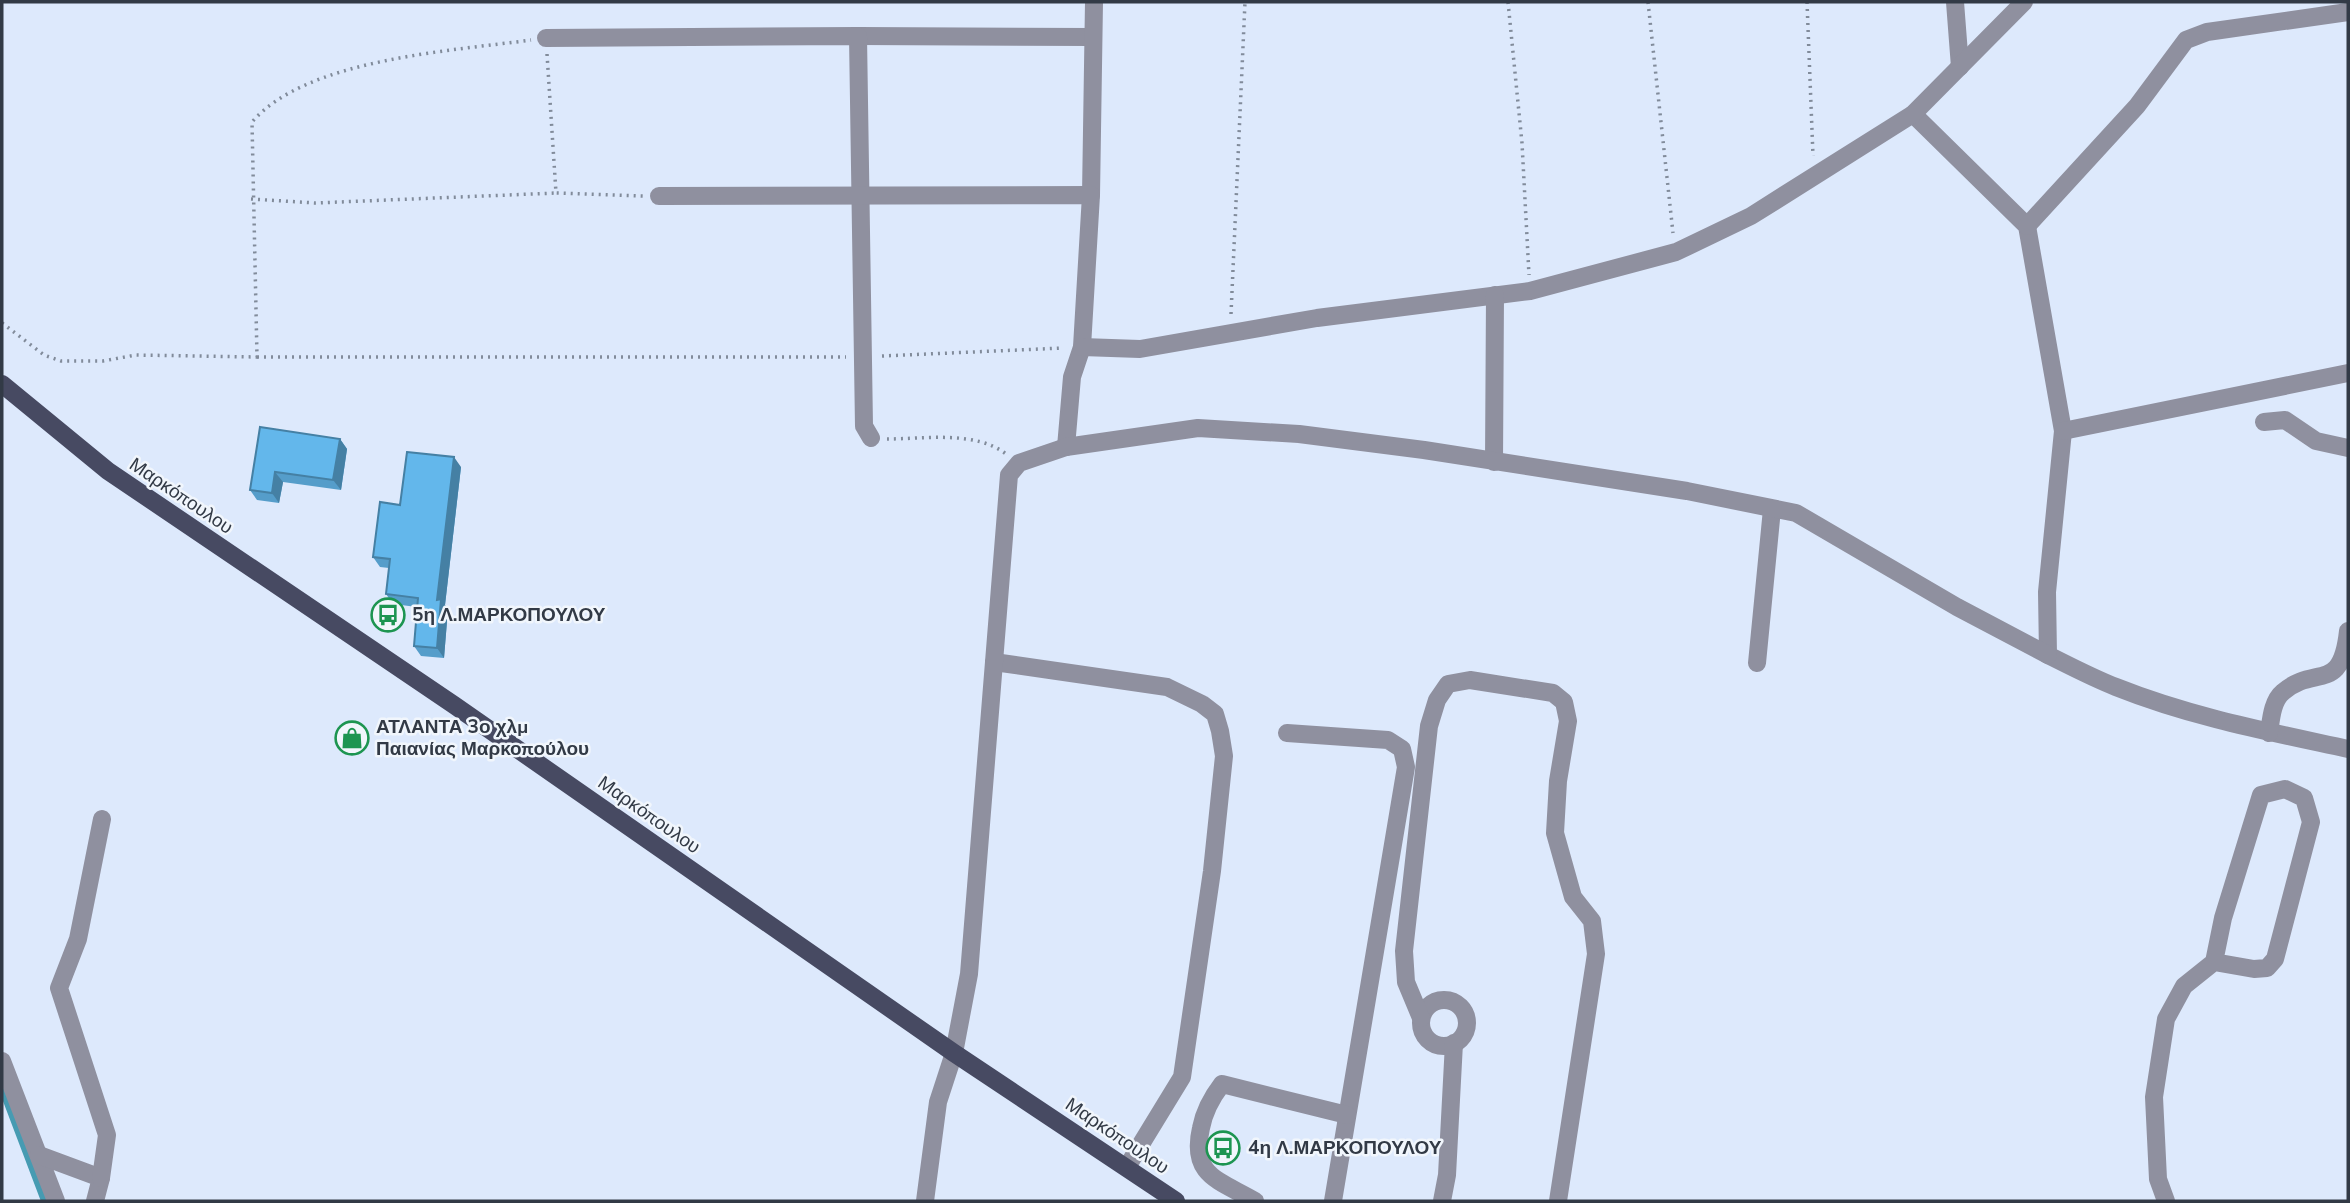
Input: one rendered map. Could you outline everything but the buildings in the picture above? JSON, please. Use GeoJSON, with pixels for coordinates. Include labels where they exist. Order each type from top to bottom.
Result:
{"type":"FeatureCollection","features":[{"type":"Feature","properties":{"kind":"main road","name":"Μαρκόπουλου"},"geometry":{"type":"LineString","coordinates":[[2,384],[108,471],[454,705],[954,1053],[1176,1201]]}},
{"type":"Feature","properties":{"kind":"street"},"geometry":{"type":"LineString","coordinates":[[1066,447],[1072,377],[1082,347],[1090,195],[1094,2]]}},
{"type":"Feature","properties":{"kind":"street"},"geometry":{"type":"LineString","coordinates":[[1955,2],[1960,67]]}},
{"type":"Feature","properties":{"kind":"street"},"geometry":{"type":"LineString","coordinates":[[1082,347],[1140,349],[1317,318],[1530,291],[1676,252],[1751,216],[1913,114],[2024,2]]}},
{"type":"Feature","properties":{"kind":"street"},"geometry":{"type":"LineString","coordinates":[[2027,226],[2137,106],[2186,40],[2207,32],[2348,12]]}},
{"type":"Feature","properties":{"kind":"street"},"geometry":{"type":"LineString","coordinates":[[858,36],[864,426],[871,438]]}},
{"type":"Feature","properties":{"kind":"street"},"geometry":{"type":"LineString","coordinates":[[546,38],[1093,37]]}},
{"type":"Feature","properties":{"kind":"street"},"geometry":{"type":"LineString","coordinates":[[1913,114],[2027,226],[2063,430],[2048,592],[2048,655]]}},
{"type":"Feature","properties":{"kind":"street"},"geometry":{"type":"LineString","coordinates":[[659,196],[859,198],[1090,195]]}},
{"type":"Feature","properties":{"kind":"street"},"geometry":{"type":"LineString","coordinates":[[1494,462],[1495,295]]}},
{"type":"Feature","properties":{"kind":"street"},"geometry":{"type":"LineString","coordinates":[[2063,430],[2348,373]]}},
{"type":"Feature","properties":{"kind":"street"},"geometry":{"type":"LineString","coordinates":[[2264,422],[2285,420],[2316,441],[2348,448]]}},
{"type":"Feature","properties":{"kind":"street"},"geometry":{"type":"LineString","coordinates":[[925,1201],[938,1102],[954,1053],[970,974],[1010,475],[1019,463],[1066,447],[1198,428],[1299,434],[1687,491],[1796,513],[2048,655],[2115,687],[2269,733],[2348,749]]}},
{"type":"Feature","properties":{"kind":"street"},"geometry":{"type":"LineString","coordinates":[[1757,663],[1772,509]]}},
{"type":"Feature","properties":{"kind":"street"},"geometry":{"type":"LineString","coordinates":[[2269,733],[2275,705],[2281,692],[2297,684],[2327,677],[2338,667],[2346,650],[2348,631]]}},
{"type":"Feature","properties":{"kind":"street"},"geometry":{"type":"LineString","coordinates":[[994,662],[1167,687],[1215,713],[1220,731],[1224,756],[1212,871],[1182,1077],[1127,1167]]}},
{"type":"Feature","properties":{"kind":"street"},"geometry":{"type":"LineString","coordinates":[[1421,1018],[1429,1005],[1436,1002],[1458,1005],[1463,1011],[1466,1025],[1460,1039],[1454,1043],[1440,1046],[1427,1039],[1406,982],[1404,951],[1429,726],[1437,700],[1448,684],[1470,680],[1553,693],[1564,702],[1568,722],[1558,781],[1555,833],[1573,897],[1592,921],[1596,954],[1558,1201]]}},
{"type":"Feature","properties":{"kind":"street"},"geometry":{"type":"LineString","coordinates":[[1287,733],[1388,740],[1402,749],[1406,767],[1333,1201]]}},
{"type":"Feature","properties":{"kind":"street"},"geometry":{"type":"LineString","coordinates":[[2166,1201],[2158,1179],[2154,1097],[2166,1019],[2185,986],[2214,962],[2223,918],[2261,795],[2286,789],[2304,798],[2311,822],[2275,958],[2267,968],[2254,969],[2214,962]]}},
{"type":"Feature","properties":{"kind":"street"},"geometry":{"type":"LineString","coordinates":[[95,1201],[107,1135],[59,988],[78,939],[102,819]]}},
{"type":"Feature","properties":{"kind":"street"},"geometry":{"type":"LineString","coordinates":[[1442,1201],[1447,1175],[1454,1043]]}},
{"type":"Feature","properties":{"kind":"street"},"geometry":{"type":"LineString","coordinates":[[2,1061],[56,1201]]}},
{"type":"Feature","properties":{"kind":"street"},"geometry":{"type":"LineString","coordinates":[[1255,1201],[1209,1174],[1199,1163],[1196,1149],[1202,1122],[1213,1095],[1222,1084],[1348,1115]]}},
{"type":"Feature","properties":{"kind":"street"},"geometry":{"type":"LineString","coordinates":[[39,1155],[100,1178]]}},
{"type":"Feature","properties":{"kind":"path"},"geometry":{"type":"LineString","coordinates":[[1230,333],[1245,2]]}},
{"type":"Feature","properties":{"kind":"path"},"geometry":{"type":"LineString","coordinates":[[1508,2],[1522,142],[1530,291]]}},
{"type":"Feature","properties":{"kind":"path"},"geometry":{"type":"LineString","coordinates":[[1648,2],[1676,252]]}},
{"type":"Feature","properties":{"kind":"path"},"geometry":{"type":"LineString","coordinates":[[1807,2],[1814,176]]}},
{"type":"Feature","properties":{"kind":"path"},"geometry":{"type":"LineString","coordinates":[[257,357],[251,199],[252,122],[267,104],[348,69],[419,55],[546,38],[556,193]]}},
{"type":"Feature","properties":{"kind":"path"},"geometry":{"type":"LineString","coordinates":[[251,199],[315,203],[556,193],[659,196]]}},
{"type":"Feature","properties":{"kind":"path"},"geometry":{"type":"LineString","coordinates":[[2,323],[44,355],[61,361],[103,361],[136,355],[863,356],[1082,347]]}},
{"type":"Feature","properties":{"kind":"path"},"geometry":{"type":"LineString","coordinates":[[871,438],[958,438],[996,446],[1019,463]]}},
{"type":"Feature","properties":{"kind":"waterway"},"geometry":{"type":"LineString","coordinates":[[2,1090],[44,1201]]}},
{"type":"Feature","properties":{"kind":"place","name":"5η Λ.ΜΑΡΚΟΠΟΥΛΟΥ"},"geometry":{"type":"Point","coordinates":[388,615]}},
{"type":"Feature","properties":{"kind":"place","name":"ΑΤΛΑΝΤΑ 3ο χλμ Παιανίας Μαρκοπούλου"},"geometry":{"type":"Point","coordinates":[352,738]}},
{"type":"Feature","properties":{"kind":"place","name":"4η Λ.ΜΑΡΚΟΠΟΥΛΟΥ"},"geometry":{"type":"Point","coordinates":[1223,1148]}}]}
